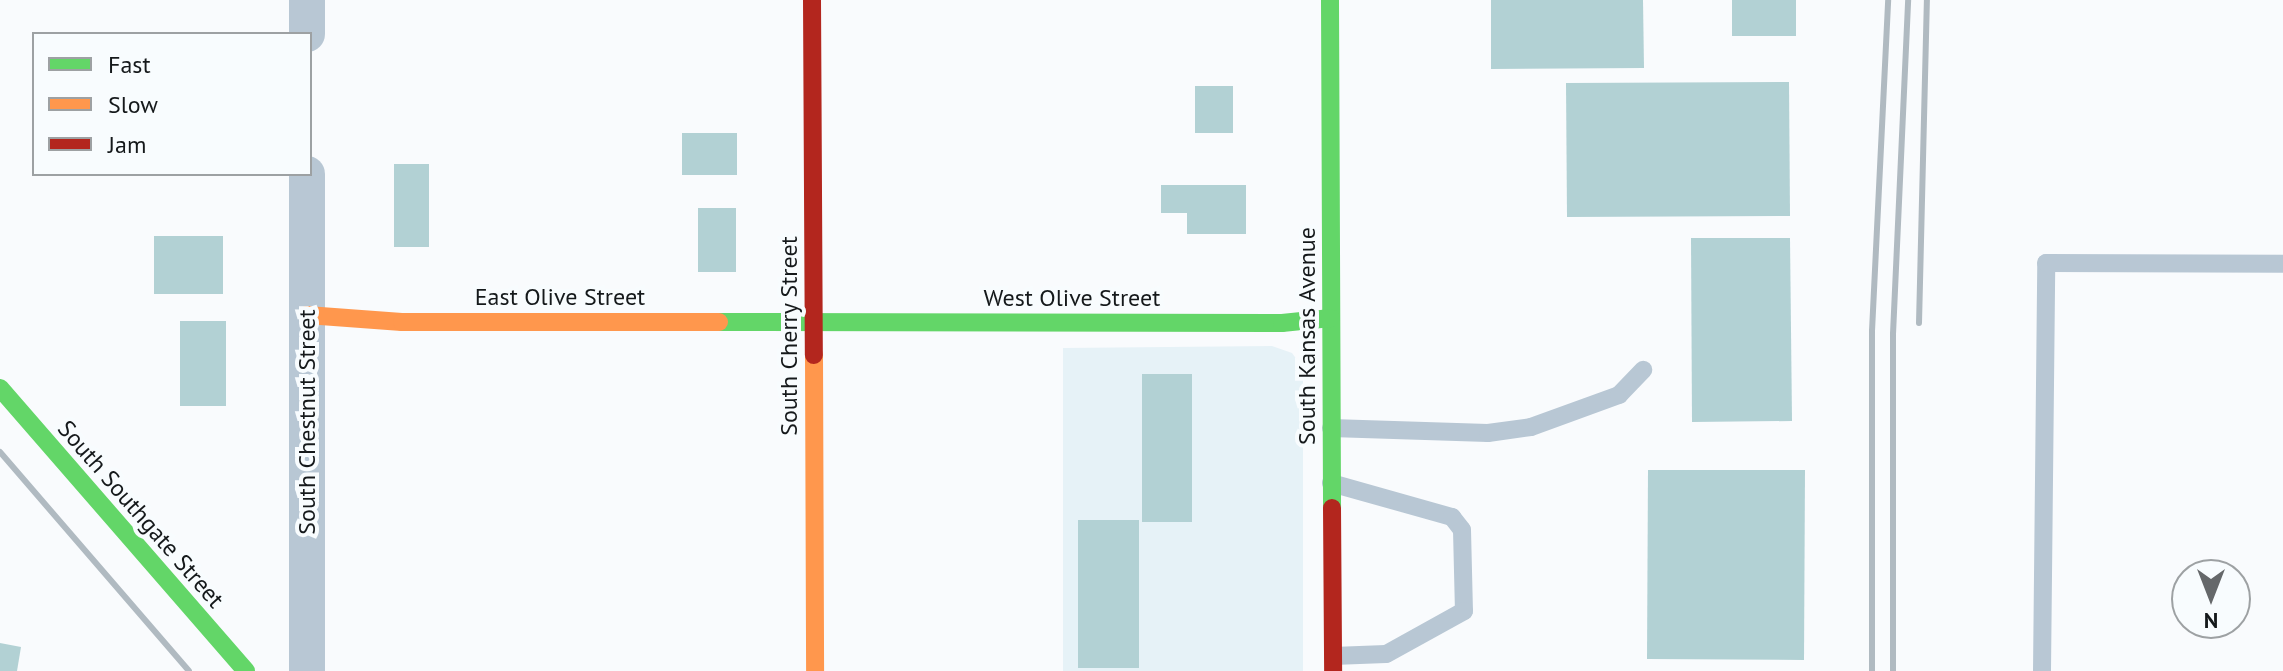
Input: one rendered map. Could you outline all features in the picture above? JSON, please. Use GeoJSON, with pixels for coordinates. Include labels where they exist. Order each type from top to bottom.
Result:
{"type":"FeatureCollection","features":[{"type":"Feature","properties":{"kind":"street"},"geometry":{"type":"LineString","coordinates":[[307,0],[307,32]]}},
{"type":"Feature","properties":{"kind":"street","name":"South Cherry Street"},"geometry":{"type":"LineString","coordinates":[[812,0],[815,671]]}},
{"type":"Feature","properties":{"kind":"street","name":"South Kansas Avenue"},"geometry":{"type":"LineString","coordinates":[[1330,0],[1333,664]]}},
{"type":"Feature","properties":{"kind":"street","name":"South Chestnut Street"},"geometry":{"type":"LineString","coordinates":[[307,176],[307,671]]}},
{"type":"Feature","properties":{"kind":"street","name":"East Olive Street"},"geometry":{"type":"LineString","coordinates":[[307,315],[402,322],[812,321]]}},
{"type":"Feature","properties":{"kind":"street","name":"West Olive Street"},"geometry":{"type":"LineString","coordinates":[[812,321],[1282,323],[1331,318]]}},
{"type":"Feature","properties":{"kind":"street","name":"South Southgate Street"},"geometry":{"type":"LineString","coordinates":[[0,388],[246,671]]}},
{"type":"Feature","properties":{"kind":"lane"},"geometry":{"type":"LineString","coordinates":[[2042,671],[2046,263],[2283,264]]}},
{"type":"Feature","properties":{"kind":"lane"},"geometry":{"type":"LineString","coordinates":[[1331,428],[1488,433],[1531,427],[1619,395],[1643,370]]}},
{"type":"Feature","properties":{"kind":"lane"},"geometry":{"type":"LineString","coordinates":[[1331,483],[1452,517],[1462,530],[1464,611],[1386,654],[1333,664]]}},
{"type":"Feature","properties":{"kind":"shaded area"},"geometry":{"type":"Polygon","coordinates":[[[1272,346],[1292,353],[1303,368],[1303,671],[1063,671],[1063,348],[1272,346]]]}},
{"type":"Feature","properties":{"kind":"building"},"geometry":{"type":"Polygon","coordinates":[[[1491,0],[1643,0],[1644,68],[1491,69],[1491,0]]]}},
{"type":"Feature","properties":{"kind":"building"},"geometry":{"type":"Polygon","coordinates":[[[1732,0],[1796,0],[1796,36],[1732,36],[1732,0]]]}},
{"type":"Feature","properties":{"kind":"building"},"geometry":{"type":"Polygon","coordinates":[[[1789,82],[1790,216],[1567,217],[1566,83],[1789,82]]]}},
{"type":"Feature","properties":{"kind":"building"},"geometry":{"type":"Polygon","coordinates":[[[1195,86],[1233,86],[1233,133],[1195,133],[1195,86]]]}},
{"type":"Feature","properties":{"kind":"building"},"geometry":{"type":"Polygon","coordinates":[[[682,133],[737,133],[737,175],[682,175],[682,133]]]}},
{"type":"Feature","properties":{"kind":"building"},"geometry":{"type":"Polygon","coordinates":[[[394,164],[429,164],[429,247],[394,247],[394,164]]]}},
{"type":"Feature","properties":{"kind":"building"},"geometry":{"type":"Polygon","coordinates":[[[1161,185],[1246,185],[1246,234],[1187,234],[1187,213],[1161,213],[1161,185]]]}},
{"type":"Feature","properties":{"kind":"building"},"geometry":{"type":"Polygon","coordinates":[[[698,208],[736,208],[736,272],[698,272],[698,208]]]}},
{"type":"Feature","properties":{"kind":"building"},"geometry":{"type":"Polygon","coordinates":[[[154,236],[223,236],[223,294],[154,294],[154,236]]]}},
{"type":"Feature","properties":{"kind":"building"},"geometry":{"type":"Polygon","coordinates":[[[1691,238],[1790,238],[1792,421],[1692,422],[1691,238]]]}},
{"type":"Feature","properties":{"kind":"building"},"geometry":{"type":"Polygon","coordinates":[[[180,321],[226,321],[226,406],[180,406],[180,321]]]}},
{"type":"Feature","properties":{"kind":"building"},"geometry":{"type":"Polygon","coordinates":[[[1142,374],[1192,374],[1192,522],[1142,522],[1142,374]]]}},
{"type":"Feature","properties":{"kind":"building"},"geometry":{"type":"Polygon","coordinates":[[[1648,470],[1805,470],[1804,660],[1647,659],[1648,470]]]}},
{"type":"Feature","properties":{"kind":"building"},"geometry":{"type":"Polygon","coordinates":[[[1078,520],[1139,520],[1139,668],[1078,668],[1078,520]]]}},
{"type":"Feature","properties":{"kind":"building"},"geometry":{"type":"Polygon","coordinates":[[[0,643],[21,647],[17,671],[0,671],[0,643]]]}},
{"type":"Feature","properties":{"kind":"railway"},"geometry":{"type":"LineString","coordinates":[[1872,671],[1872,331],[1888,0]]}},
{"type":"Feature","properties":{"kind":"railway"},"geometry":{"type":"LineString","coordinates":[[1893,671],[1893,334],[1908,0]]}},
{"type":"Feature","properties":{"kind":"railway"},"geometry":{"type":"LineString","coordinates":[[1919,323],[1927,0]]}},
{"type":"Feature","properties":{"kind":"railway"},"geometry":{"type":"LineString","coordinates":[[0,452],[189,671]]}},
{"type":"Feature","properties":{"kind":"traffic: fast"},"geometry":{"type":"LineString","coordinates":[[1330,0],[1332,508]]}},
{"type":"Feature","properties":{"kind":"traffic: fast"},"geometry":{"type":"LineString","coordinates":[[719,322],[1282,323],[1331,318]]}},
{"type":"Feature","properties":{"kind":"traffic: fast"},"geometry":{"type":"LineString","coordinates":[[0,388],[246,671]]}},
{"type":"Feature","properties":{"kind":"traffic: slow"},"geometry":{"type":"LineString","coordinates":[[307,315],[402,322],[719,322]]}},
{"type":"Feature","properties":{"kind":"traffic: slow"},"geometry":{"type":"LineString","coordinates":[[814,355],[815,671]]}},
{"type":"Feature","properties":{"kind":"traffic: jam"},"geometry":{"type":"LineString","coordinates":[[812,0],[814,355]]}},
{"type":"Feature","properties":{"kind":"traffic: jam"},"geometry":{"type":"LineString","coordinates":[[1332,508],[1333,671]]}}]}
